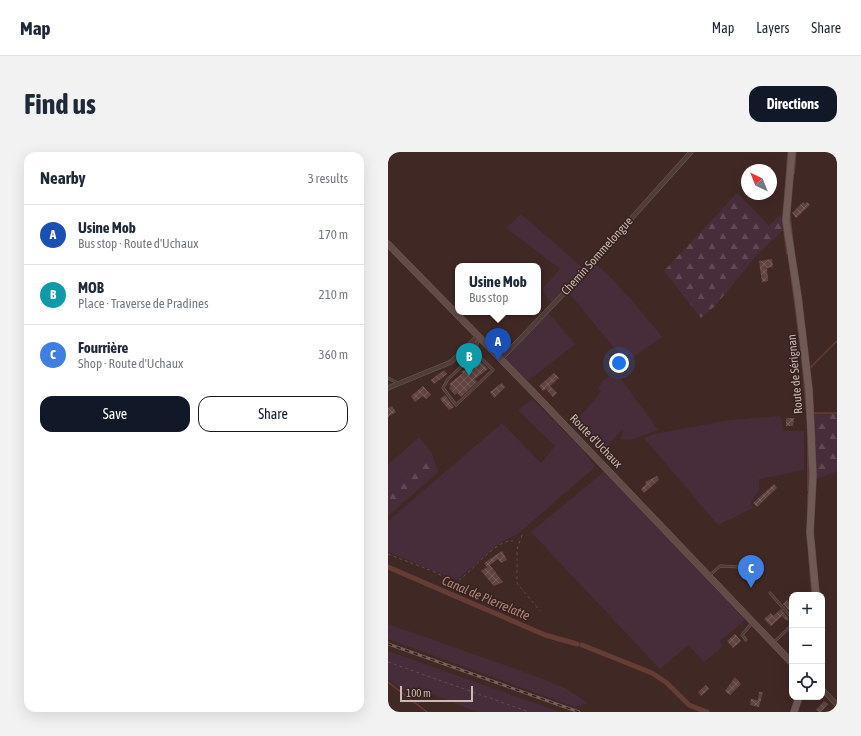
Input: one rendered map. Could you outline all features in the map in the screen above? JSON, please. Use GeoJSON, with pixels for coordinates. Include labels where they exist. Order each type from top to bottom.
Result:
{"type":"FeatureCollection","features":[{"type":"Feature","properties":{"kind":"main road","name":"Route de Sérignan"},"geometry":{"type":"LineString","coordinates":[[792,152],[786,210],[787,230],[798,297],[809,390],[812,463],[810,532],[816,592]]}},
{"type":"Feature","properties":{"kind":"main road","name":"Route d'Uchaux"},"geometry":{"type":"LineString","coordinates":[[388,244],[455,312]]}},
{"type":"Feature","properties":{"kind":"main road","name":"Route d'Uchaux"},"geometry":{"type":"LineString","coordinates":[[457,315],[789,660]]}},
{"type":"Feature","properties":{"kind":"main road"},"geometry":{"type":"LineString","coordinates":[[794,712],[797,700]]}},
{"type":"Feature","properties":{"kind":"street","name":"Chemin Sommelongue"},"geometry":{"type":"LineString","coordinates":[[501,359],[569,288],[691,152]]}},
{"type":"Feature","properties":{"kind":"street"},"geometry":{"type":"LineString","coordinates":[[388,388],[451,362],[479,337]]}},
{"type":"Feature","properties":{"kind":"street"},"geometry":{"type":"LineString","coordinates":[[825,693],[837,705]]}},
{"type":"Feature","properties":{"kind":"lane"},"geometry":{"type":"LineString","coordinates":[[476,353],[493,370],[456,405],[442,388],[448,379],[476,353],[479,337]]}},
{"type":"Feature","properties":{"kind":"lane"},"geometry":{"type":"LineString","coordinates":[[388,378],[399,384]]}},
{"type":"Feature","properties":{"kind":"lane"},"geometry":{"type":"LineString","coordinates":[[710,576],[720,566],[740,567],[746,571]]}},
{"type":"Feature","properties":{"kind":"lane"},"geometry":{"type":"LineString","coordinates":[[770,592],[789,614]]}},
{"type":"Feature","properties":{"kind":"lane"},"geometry":{"type":"LineString","coordinates":[[746,640],[742,635],[753,622]]}},
{"type":"Feature","properties":{"kind":"lane"},"geometry":{"type":"LineString","coordinates":[[773,642],[789,628]]}},
{"type":"Feature","properties":{"kind":"path"},"geometry":{"type":"LineString","coordinates":[[522,535],[518,549],[517,583],[540,611]]}},
{"type":"Feature","properties":{"kind":"path"},"geometry":{"type":"LineString","coordinates":[[455,583],[465,577],[504,541],[513,541]]}},
{"type":"Feature","properties":{"kind":"path"},"geometry":{"type":"LineString","coordinates":[[388,554],[435,572],[455,583],[459,588],[493,604]]}},
{"type":"Feature","properties":{"kind":"path"},"geometry":{"type":"LineString","coordinates":[[388,662],[529,712]]}},
{"type":"Feature","properties":{"kind":"green space"},"geometry":{"type":"Polygon","coordinates":[[[737,193],[741,197],[741,200],[744,200],[769,226],[781,214],[783,230],[756,256],[715,306],[701,318],[664,271],[737,193]]]}},
{"type":"Feature","properties":{"kind":"green space"},"geometry":{"type":"Polygon","coordinates":[[[521,214],[583,268],[553,302],[549,301],[542,289],[560,269],[506,228],[521,214]]]}},
{"type":"Feature","properties":{"kind":"green space"},"geometry":{"type":"Polygon","coordinates":[[[594,264],[609,276],[662,337],[626,362],[568,292],[594,264]]]}},
{"type":"Feature","properties":{"kind":"green space"},"geometry":{"type":"Polygon","coordinates":[[[548,312],[575,344],[528,381],[505,359],[548,312]]]}},
{"type":"Feature","properties":{"kind":"green space"},"geometry":{"type":"Polygon","coordinates":[[[610,376],[622,380],[658,430],[630,440],[621,439],[623,429],[601,452],[573,425],[601,392],[598,388],[604,380],[610,376]]]}},
{"type":"Feature","properties":{"kind":"green space"},"geometry":{"type":"Polygon","coordinates":[[[532,399],[583,450],[595,467],[526,527],[516,535],[502,541],[457,580],[388,552],[388,521],[502,423],[541,463],[555,446],[518,410],[532,399]]]}},
{"type":"Feature","properties":{"kind":"green space"},"geometry":{"type":"Polygon","coordinates":[[[837,412],[837,471],[817,479],[815,413],[834,414],[837,412]]]}},
{"type":"Feature","properties":{"kind":"green space"},"geometry":{"type":"Polygon","coordinates":[[[781,416],[783,431],[804,431],[804,470],[759,479],[759,489],[751,503],[753,508],[718,525],[644,438],[654,434],[730,420],[781,416]]]}},
{"type":"Feature","properties":{"kind":"green space"},"geometry":{"type":"Polygon","coordinates":[[[419,437],[431,452],[388,490],[388,465],[419,437]]]}},
{"type":"Feature","properties":{"kind":"green space"},"geometry":{"type":"Polygon","coordinates":[[[431,452],[438,472],[388,516],[388,490],[431,452]]]}},
{"type":"Feature","properties":{"kind":"green space"},"geometry":{"type":"Polygon","coordinates":[[[606,470],[745,620],[720,641],[723,646],[704,662],[688,645],[660,669],[531,532],[606,470]]]}},
{"type":"Feature","properties":{"kind":"green space"},"geometry":{"type":"Polygon","coordinates":[[[388,624],[565,688],[588,703],[575,707],[388,639],[388,624]]]}},
{"type":"Feature","properties":{"kind":"green space"},"geometry":{"type":"Polygon","coordinates":[[[388,651],[560,712],[477,712],[417,688],[412,697],[388,679],[388,651]]]}},
{"type":"Feature","properties":{"kind":"building"},"geometry":{"type":"Polygon","coordinates":[[[803,202],[805,204],[807,202],[810,205],[796,218],[792,213],[803,202]]]}},
{"type":"Feature","properties":{"kind":"building"},"geometry":{"type":"Polygon","coordinates":[[[772,259],[773,267],[767,268],[768,281],[762,282],[759,261],[772,259]]]}},
{"type":"Feature","properties":{"kind":"building"},"geometry":{"type":"Polygon","coordinates":[[[478,359],[488,369],[475,379],[477,382],[461,397],[457,393],[455,395],[449,388],[451,386],[449,384],[463,373],[461,372],[478,359]]]}},
{"type":"Feature","properties":{"kind":"building"},"geometry":{"type":"Polygon","coordinates":[[[444,370],[447,374],[434,384],[431,380],[444,370]]]}},
{"type":"Feature","properties":{"kind":"building"},"geometry":{"type":"Polygon","coordinates":[[[554,373],[559,378],[550,386],[557,393],[553,397],[546,389],[543,391],[539,386],[554,373]]]}},
{"type":"Feature","properties":{"kind":"building"},"geometry":{"type":"Polygon","coordinates":[[[502,383],[505,387],[494,398],[490,392],[502,383]]]}},
{"type":"Feature","properties":{"kind":"building"},"geometry":{"type":"Polygon","coordinates":[[[423,386],[431,395],[426,399],[423,396],[415,402],[411,396],[423,386]]]}},
{"type":"Feature","properties":{"kind":"building"},"geometry":{"type":"Polygon","coordinates":[[[445,395],[454,407],[449,410],[440,399],[445,395]]]}},
{"type":"Feature","properties":{"kind":"building"},"geometry":{"type":"Polygon","coordinates":[[[392,406],[396,412],[388,417],[388,408],[392,406]]]}},
{"type":"Feature","properties":{"kind":"building"},"geometry":{"type":"Polygon","coordinates":[[[786,418],[794,418],[793,426],[786,426],[786,418]]]}},
{"type":"Feature","properties":{"kind":"building"},"geometry":{"type":"Polygon","coordinates":[[[657,476],[659,480],[644,493],[641,489],[646,484],[645,482],[657,476]]]}},
{"type":"Feature","properties":{"kind":"building"},"geometry":{"type":"Polygon","coordinates":[[[774,484],[777,488],[757,507],[753,503],[774,484]]]}},
{"type":"Feature","properties":{"kind":"building"},"geometry":{"type":"Polygon","coordinates":[[[502,551],[507,560],[501,563],[498,559],[490,565],[503,582],[494,586],[481,571],[487,567],[484,563],[502,551]]]}},
{"type":"Feature","properties":{"kind":"building"},"geometry":{"type":"Polygon","coordinates":[[[787,600],[789,602],[789,611],[783,604],[787,600]]]}},
{"type":"Feature","properties":{"kind":"building"},"geometry":{"type":"Polygon","coordinates":[[[781,609],[789,619],[787,621],[782,616],[771,626],[764,619],[771,613],[773,616],[781,609]]]}},
{"type":"Feature","properties":{"kind":"building"},"geometry":{"type":"Polygon","coordinates":[[[735,634],[741,641],[733,648],[727,641],[735,634]]]}},
{"type":"Feature","properties":{"kind":"building"},"geometry":{"type":"Polygon","coordinates":[[[735,677],[741,684],[730,695],[725,691],[735,677]]]}},
{"type":"Feature","properties":{"kind":"building"},"geometry":{"type":"Polygon","coordinates":[[[706,685],[709,689],[701,696],[698,692],[706,685]]]}},
{"type":"Feature","properties":{"kind":"building"},"geometry":{"type":"Polygon","coordinates":[[[759,692],[763,692],[759,707],[750,705],[751,699],[758,700],[759,692]]]}},
{"type":"Feature","properties":{"kind":"building"},"geometry":{"type":"Polygon","coordinates":[[[824,701],[828,704],[821,712],[819,712],[816,710],[824,701]]]}},
{"type":"Feature","properties":{"kind":"waterway"},"geometry":{"type":"LineString","coordinates":[[783,220],[788,152]]}},
{"type":"Feature","properties":{"kind":"waterway"},"geometry":{"type":"LineString","coordinates":[[794,174],[796,152]]}},
{"type":"Feature","properties":{"kind":"waterway"},"geometry":{"type":"LineString","coordinates":[[790,216],[794,251]]}},
{"type":"Feature","properties":{"kind":"waterway"},"geometry":{"type":"LineString","coordinates":[[783,224],[787,254]]}},
{"type":"Feature","properties":{"kind":"waterway"},"geometry":{"type":"LineString","coordinates":[[789,261],[799,336]]}},
{"type":"Feature","properties":{"kind":"waterway"},"geometry":{"type":"LineString","coordinates":[[800,340],[807,416]]}},
{"type":"Feature","properties":{"kind":"waterway"},"geometry":{"type":"LineString","coordinates":[[810,368],[837,341]]}},
{"type":"Feature","properties":{"kind":"waterway"},"geometry":{"type":"LineString","coordinates":[[813,404],[815,441]]}},
{"type":"Feature","properties":{"kind":"waterway"},"geometry":{"type":"LineString","coordinates":[[814,413],[837,413]]}},
{"type":"Feature","properties":{"kind":"waterway"},"geometry":{"type":"LineString","coordinates":[[808,438],[808,491]]}},
{"type":"Feature","properties":{"kind":"waterway"},"geometry":{"type":"LineString","coordinates":[[808,494],[808,516]]}},
{"type":"Feature","properties":{"kind":"waterway"},"geometry":{"type":"LineString","coordinates":[[809,558],[812,592]]}},
{"type":"Feature","properties":{"kind":"waterway","name":"Canal de Pierrelatte"},"geometry":{"type":"LineString","coordinates":[[388,567],[545,635],[577,644]]}},
{"type":"Feature","properties":{"kind":"waterway","name":"Canal de Pierrelatte"},"geometry":{"type":"LineString","coordinates":[[582,645],[652,673],[667,683],[689,705],[707,712]]}},
{"type":"Feature","properties":{"kind":"waterway"},"geometry":{"type":"LineString","coordinates":[[388,682],[427,712]]}},
{"type":"Feature","properties":{"kind":"railway"},"geometry":{"type":"LineString","coordinates":[[388,644],[579,712]]}},
{"type":"Feature","properties":{"kind":"place","name":"Usine Mob"},"geometry":{"type":"Point","coordinates":[498,361]}},
{"type":"Feature","properties":{"kind":"place","name":"MOB"},"geometry":{"type":"Point","coordinates":[469,376]}},
{"type":"Feature","properties":{"kind":"place","name":"Fourrière"},"geometry":{"type":"Point","coordinates":[751,588]}}]}
